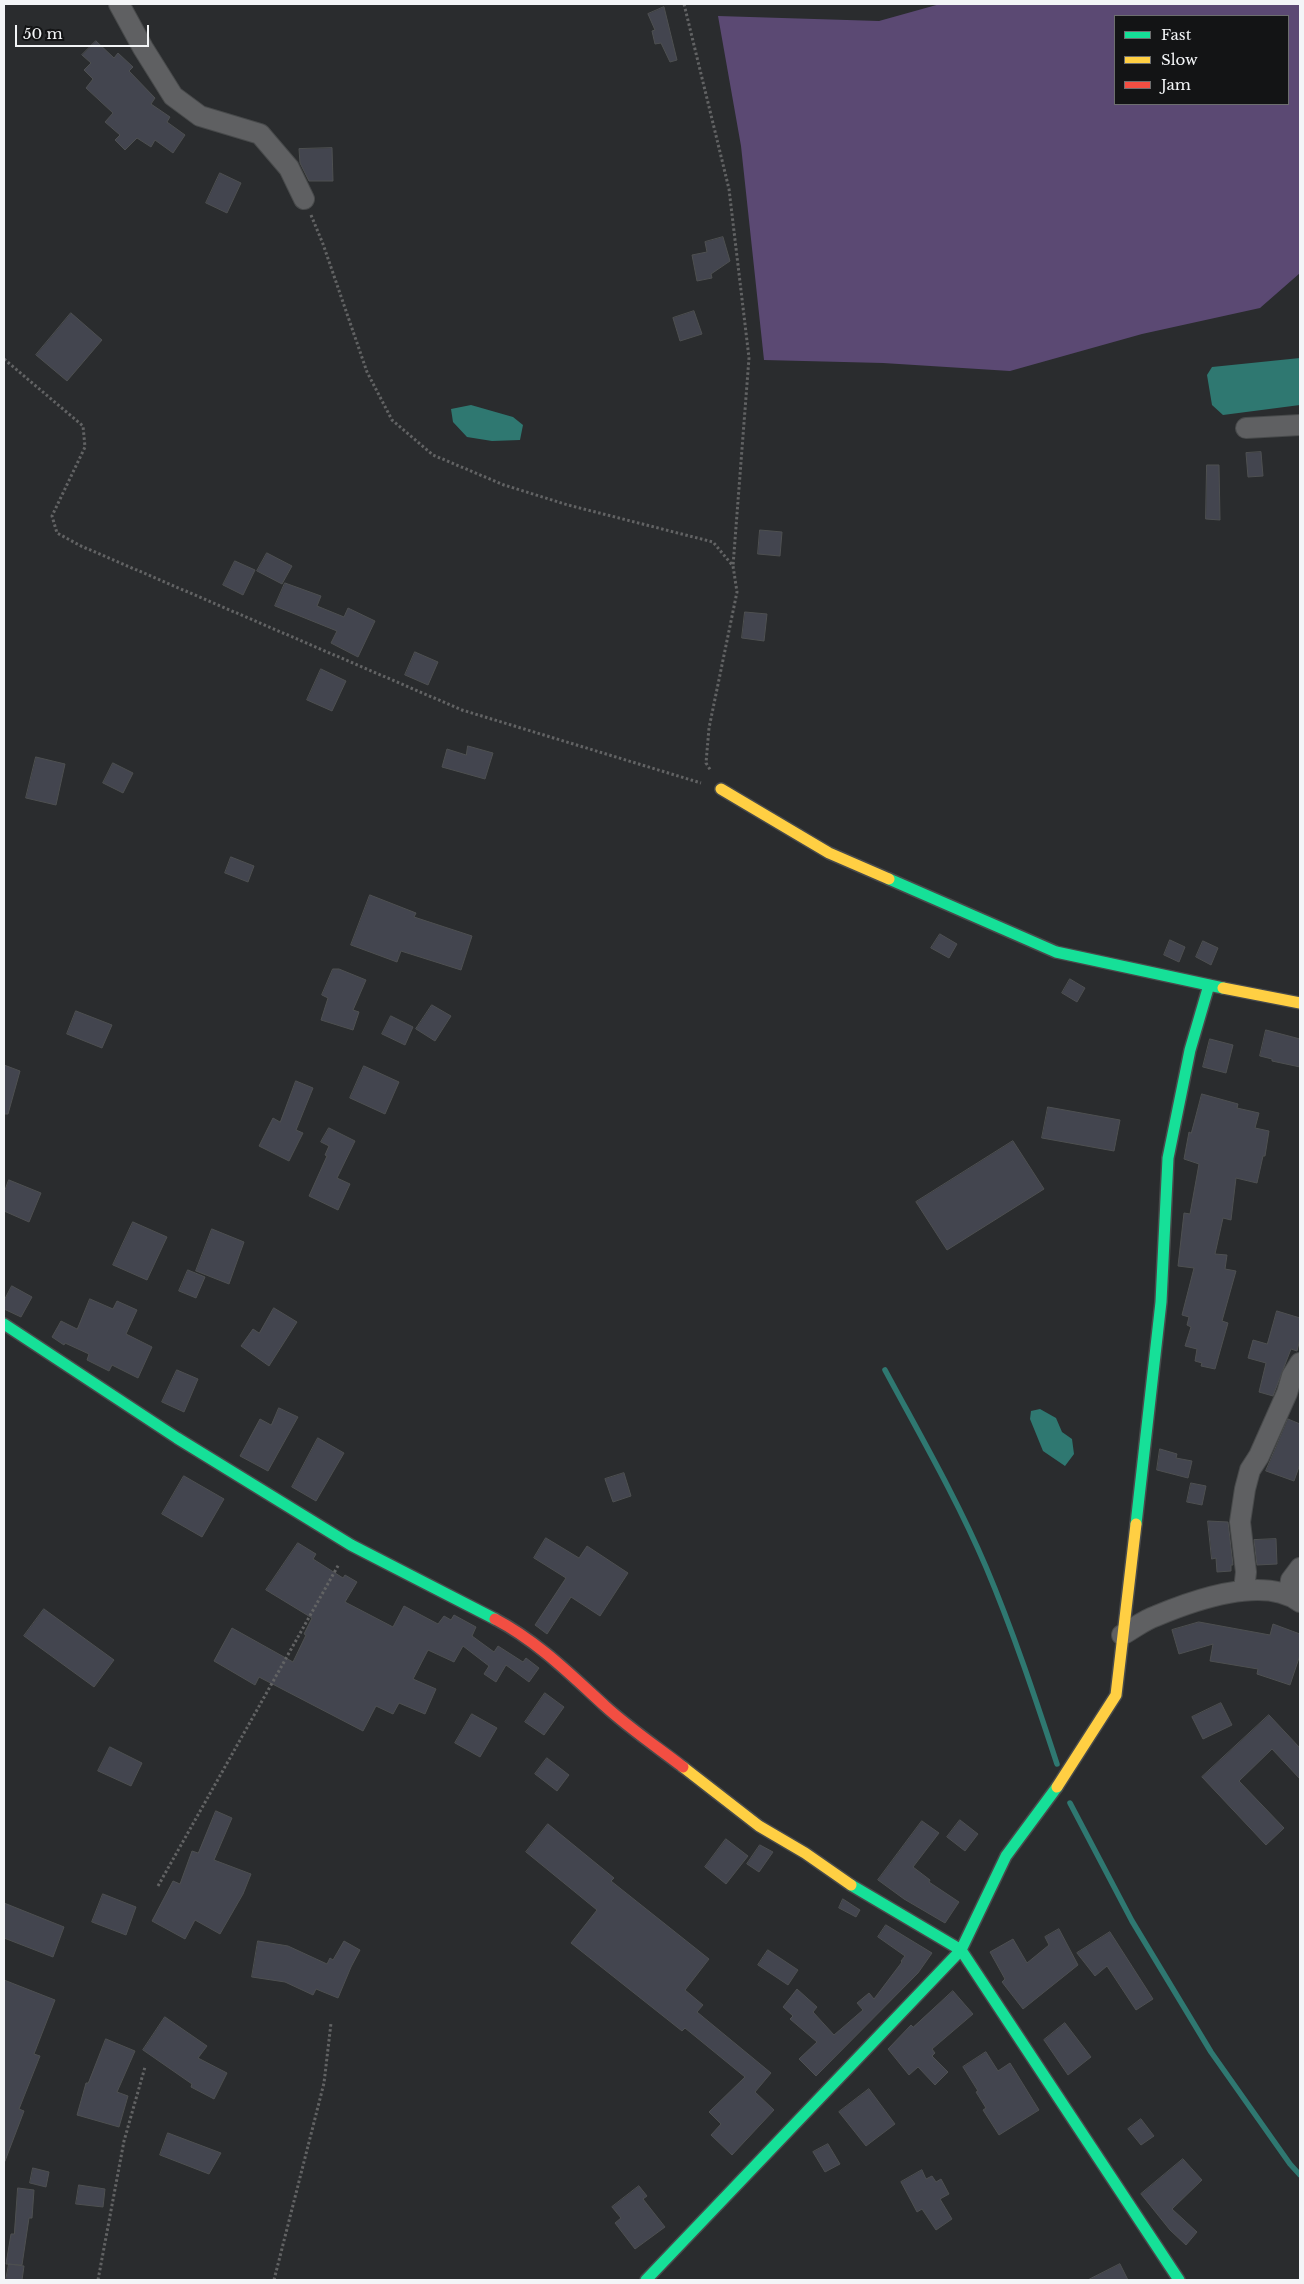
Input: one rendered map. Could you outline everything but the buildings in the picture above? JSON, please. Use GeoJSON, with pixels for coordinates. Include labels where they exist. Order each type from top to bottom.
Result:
{"type":"FeatureCollection","features":[{"type":"Feature","properties":{"kind":"street"},"geometry":{"type":"LineString","coordinates":[[119,4],[143,48],[173,96],[200,116],[260,134],[289,168],[304,200]]}},
{"type":"Feature","properties":{"kind":"street"},"geometry":{"type":"LineString","coordinates":[[1246,428],[1300,425]]}},
{"type":"Feature","properties":{"kind":"street"},"geometry":{"type":"LineString","coordinates":[[721,789],[829,853],[1056,952],[1105,964],[1300,1003]]}},
{"type":"Feature","properties":{"kind":"street"},"geometry":{"type":"LineString","coordinates":[[646,2280],[961,1950],[1006,1856],[1063,1780],[1116,1694],[1161,1302],[1168,1158],[1190,1050],[1209,985]]}},
{"type":"Feature","properties":{"kind":"street"},"geometry":{"type":"LineString","coordinates":[[4,1324],[177,1438],[350,1544],[516,1630],[566,1668],[606,1707],[759,1826],[805,1853],[863,1894],[961,1950],[1179,2280]]}},
{"type":"Feature","properties":{"kind":"street"},"geometry":{"type":"LineString","coordinates":[[1244,1590],[1246,1572],[1240,1522],[1245,1489],[1250,1470],[1259,1456],[1287,1393],[1292,1376],[1300,1363]]}},
{"type":"Feature","properties":{"kind":"street"},"geometry":{"type":"LineString","coordinates":[[1122,1635],[1154,1616],[1244,1590],[1295,1598],[1291,1580],[1300,1568]]}},
{"type":"Feature","properties":{"kind":"path"},"geometry":{"type":"LineString","coordinates":[[684,4],[729,189],[749,358],[733,566],[736,592],[709,728],[706,763],[721,789]]}},
{"type":"Feature","properties":{"kind":"path"},"geometry":{"type":"LineString","coordinates":[[304,200],[323,244],[367,372],[392,420],[433,455],[504,485],[568,505],[713,542],[733,566]]}},
{"type":"Feature","properties":{"kind":"path"},"geometry":{"type":"LineString","coordinates":[[4,359],[83,426],[85,447],[52,516],[57,533],[81,546],[462,710],[721,789]]}},
{"type":"Feature","properties":{"kind":"path"},"geometry":{"type":"LineString","coordinates":[[158,1886],[350,1544]]}},
{"type":"Feature","properties":{"kind":"path"},"geometry":{"type":"LineString","coordinates":[[274,2280],[324,2083],[331,2023]]}},
{"type":"Feature","properties":{"kind":"path"},"geometry":{"type":"LineString","coordinates":[[98,2280],[124,2141],[145,2067]]}},
{"type":"Feature","properties":{"kind":"shaded area"},"geometry":{"type":"Polygon","coordinates":[[[940,4],[1300,4],[1300,273],[1260,308],[1142,334],[1010,371],[883,363],[764,360],[741,146],[718,16],[879,21],[940,4]]]}},
{"type":"Feature","properties":{"kind":"shaded area"},"geometry":{"type":"Polygon","coordinates":[[[1300,358],[1300,405],[1223,415],[1212,405],[1207,375],[1212,367],[1300,358]]]}},
{"type":"Feature","properties":{"kind":"shaded area"},"geometry":{"type":"Polygon","coordinates":[[[471,405],[513,417],[523,425],[520,440],[492,441],[467,437],[453,422],[451,409],[471,405]]]}},
{"type":"Feature","properties":{"kind":"shaded area"},"geometry":{"type":"Polygon","coordinates":[[[1040,1409],[1056,1418],[1062,1432],[1072,1439],[1074,1454],[1065,1466],[1043,1451],[1030,1419],[1031,1411],[1040,1409]]]}},
{"type":"Feature","properties":{"kind":"waterway"},"geometry":{"type":"LineString","coordinates":[[885,1370],[951,1492],[986,1567],[1015,1640],[1057,1764]]}},
{"type":"Feature","properties":{"kind":"waterway"},"geometry":{"type":"LineString","coordinates":[[1070,1803],[1132,1921],[1211,2052],[1290,2164],[1300,2175]]}},
{"type":"Feature","properties":{"kind":"traffic: fast"},"geometry":{"type":"LineString","coordinates":[[889,879],[1056,952],[1223,988]]}},
{"type":"Feature","properties":{"kind":"traffic: fast"},"geometry":{"type":"LineString","coordinates":[[1136,1524],[1161,1302],[1168,1158],[1190,1050],[1209,985]]}},
{"type":"Feature","properties":{"kind":"traffic: fast"},"geometry":{"type":"LineString","coordinates":[[4,1324],[177,1438],[351,1545],[495,1619]]}},
{"type":"Feature","properties":{"kind":"traffic: fast"},"geometry":{"type":"LineString","coordinates":[[646,2280],[961,1950],[1006,1856],[1057,1787]]}},
{"type":"Feature","properties":{"kind":"traffic: fast"},"geometry":{"type":"LineString","coordinates":[[851,1885],[961,1950],[1179,2280]]}},
{"type":"Feature","properties":{"kind":"traffic: slow"},"geometry":{"type":"LineString","coordinates":[[721,789],[829,853],[889,879]]}},
{"type":"Feature","properties":{"kind":"traffic: slow"},"geometry":{"type":"LineString","coordinates":[[1223,988],[1300,1003]]}},
{"type":"Feature","properties":{"kind":"traffic: slow"},"geometry":{"type":"LineString","coordinates":[[1057,1787],[1116,1695],[1136,1524]]}},
{"type":"Feature","properties":{"kind":"traffic: slow"},"geometry":{"type":"LineString","coordinates":[[683,1767],[759,1826],[805,1853],[851,1885]]}},
{"type":"Feature","properties":{"kind":"traffic: jam"},"geometry":{"type":"LineString","coordinates":[[495,1619],[539,1648],[624,1722],[683,1767]]}}]}
